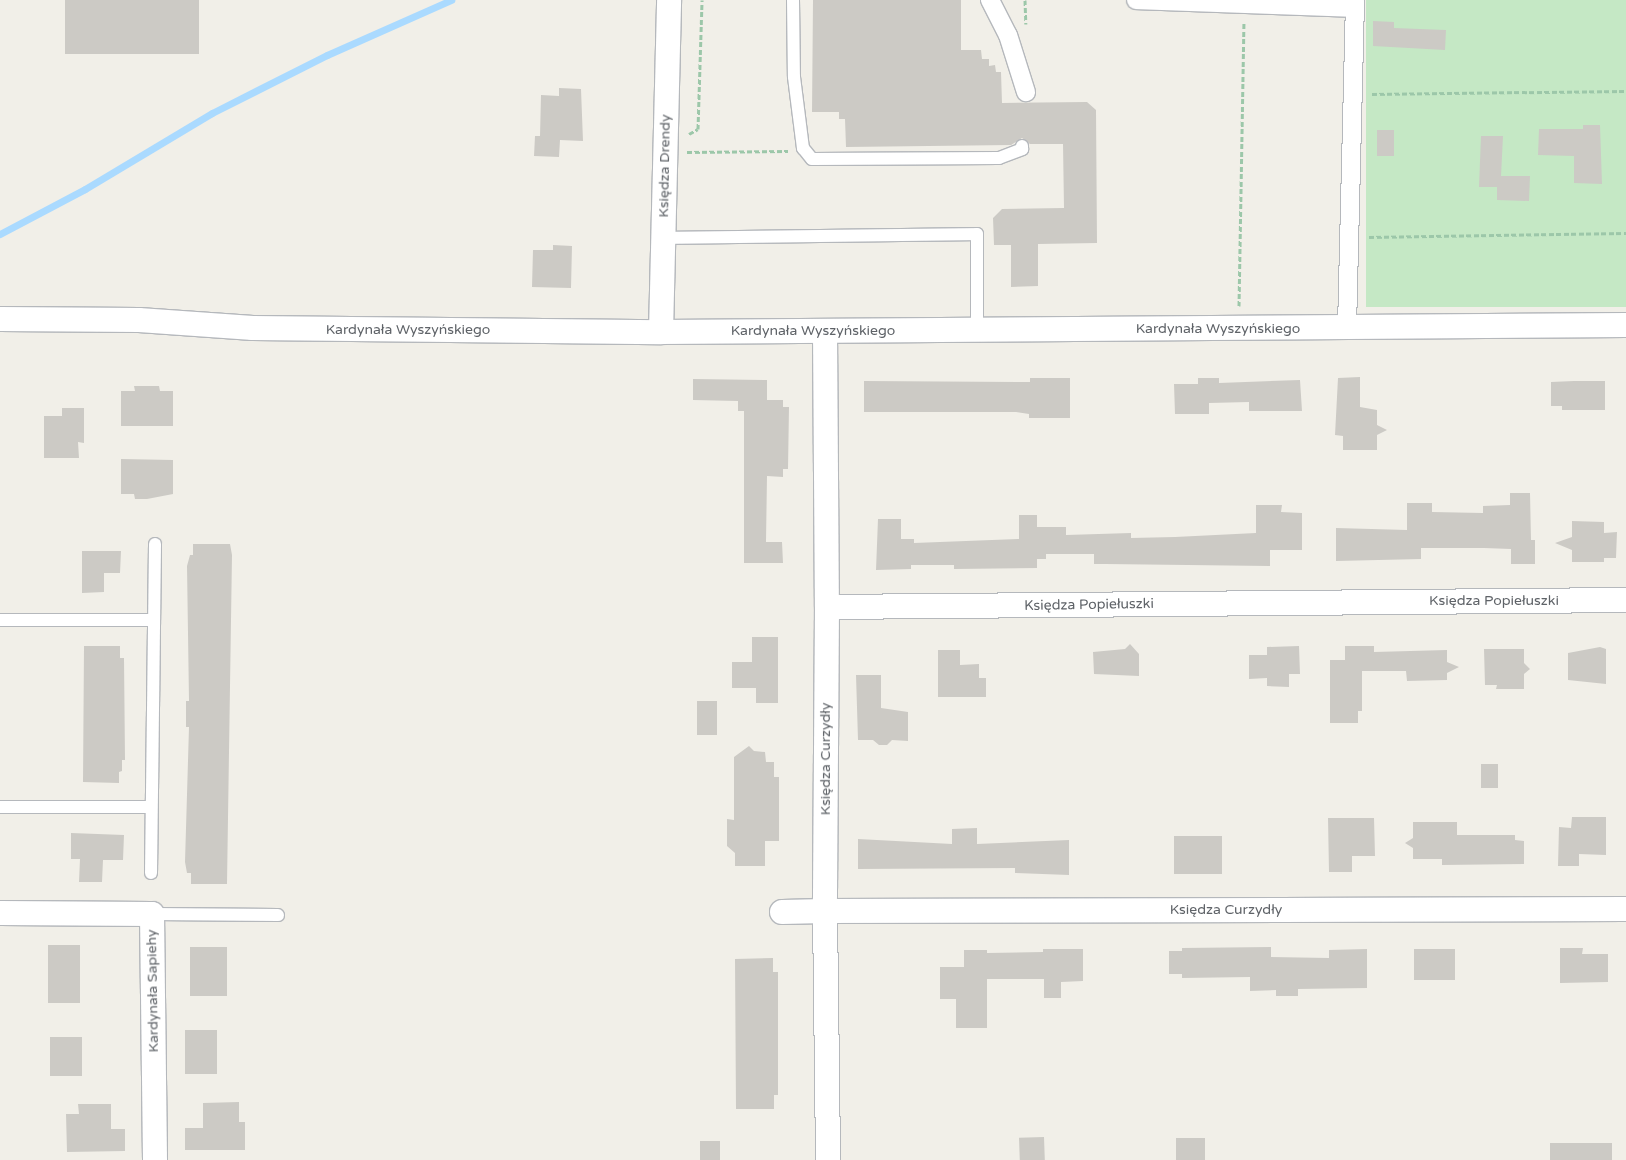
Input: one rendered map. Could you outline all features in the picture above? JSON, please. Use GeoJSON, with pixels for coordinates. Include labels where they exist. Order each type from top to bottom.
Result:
{"type":"FeatureCollection","features":[{"type":"Feature","properties":{"kind":"street","name":"Księdza Drendy"},"geometry":{"type":"LineString","coordinates":[[661,332],[663,238],[669,152],[669,0]]}},
{"type":"Feature","properties":{"kind":"street"},"geometry":{"type":"LineString","coordinates":[[990,0],[1008,35],[1026,92]]}},
{"type":"Feature","properties":{"kind":"street"},"geometry":{"type":"LineString","coordinates":[[1136,0],[1245,4],[1355,4],[1347,328]]}},
{"type":"Feature","properties":{"kind":"street","name":"Kardynała Wyszyńskiego"},"geometry":{"type":"LineString","coordinates":[[0,319],[138,320],[253,328],[661,332],[1347,328],[1626,324]]}},
{"type":"Feature","properties":{"kind":"street"},"geometry":{"type":"LineString","coordinates":[[825,332],[827,607]]}},
{"type":"Feature","properties":{"kind":"street","name":"Księdza Popiełuszki"},"geometry":{"type":"LineString","coordinates":[[827,607],[1626,600]]}},
{"type":"Feature","properties":{"kind":"street","name":"Księdza Curzydły"},"geometry":{"type":"LineString","coordinates":[[827,607],[825,911],[828,1160]]}},
{"type":"Feature","properties":{"kind":"street","name":"Księdza Curzydły"},"geometry":{"type":"LineString","coordinates":[[782,912],[1626,909]]}},
{"type":"Feature","properties":{"kind":"street","name":"Kardynała Sapiehy"},"geometry":{"type":"LineString","coordinates":[[0,913],[152,914],[155,1160]]}},
{"type":"Feature","properties":{"kind":"lane"},"geometry":{"type":"LineString","coordinates":[[793,0],[794,77],[803,148],[812,159],[1000,158],[1022,149],[1022,146]]}},
{"type":"Feature","properties":{"kind":"lane"},"geometry":{"type":"LineString","coordinates":[[663,238],[977,234],[977,330]]}},
{"type":"Feature","properties":{"kind":"lane"},"geometry":{"type":"LineString","coordinates":[[151,873],[155,544]]}},
{"type":"Feature","properties":{"kind":"lane"},"geometry":{"type":"LineString","coordinates":[[0,620],[154,620]]}},
{"type":"Feature","properties":{"kind":"lane"},"geometry":{"type":"LineString","coordinates":[[0,807],[151,807]]}},
{"type":"Feature","properties":{"kind":"lane"},"geometry":{"type":"LineString","coordinates":[[152,914],[278,915]]}},
{"type":"Feature","properties":{"kind":"path"},"geometry":{"type":"LineString","coordinates":[[702,0],[698,129],[673,141],[669,152],[785,151]]}},
{"type":"Feature","properties":{"kind":"path"},"geometry":{"type":"LineString","coordinates":[[1239,314],[1245,4]]}},
{"type":"Feature","properties":{"kind":"path"},"geometry":{"type":"LineString","coordinates":[[1353,94],[1626,91]]}},
{"type":"Feature","properties":{"kind":"path"},"geometry":{"type":"LineString","coordinates":[[1350,237],[1626,233]]}},
{"type":"Feature","properties":{"kind":"green space"},"geometry":{"type":"Polygon","coordinates":[[[1366,0],[1626,0],[1626,307],[1366,307],[1366,0]]]}},
{"type":"Feature","properties":{"kind":"building"},"geometry":{"type":"Polygon","coordinates":[[[65,0],[199,0],[199,54],[65,54],[65,0]]]}},
{"type":"Feature","properties":{"kind":"building"},"geometry":{"type":"Polygon","coordinates":[[[813,0],[961,0],[961,50],[981,50],[982,59],[989,59],[989,66],[995,65],[996,72],[1001,72],[1002,103],[1087,102],[1096,110],[1097,243],[1038,244],[1038,286],[1011,287],[1011,245],[994,245],[993,218],[1002,209],[1064,208],[1063,144],[1030,144],[1022,138],[1011,145],[846,147],[845,119],[839,119],[839,112],[812,112],[813,0]]]}},
{"type":"Feature","properties":{"kind":"building"},"geometry":{"type":"Polygon","coordinates":[[[1373,21],[1394,22],[1394,28],[1446,30],[1445,50],[1373,46],[1373,21]]]}},
{"type":"Feature","properties":{"kind":"building"},"geometry":{"type":"Polygon","coordinates":[[[559,88],[581,89],[583,141],[560,140],[559,157],[534,156],[535,136],[540,136],[541,95],[559,96],[559,88]]]}},
{"type":"Feature","properties":{"kind":"building"},"geometry":{"type":"Polygon","coordinates":[[[1583,125],[1600,125],[1602,184],[1574,183],[1574,156],[1538,155],[1539,129],[1583,129],[1583,125]]]}},
{"type":"Feature","properties":{"kind":"building"},"geometry":{"type":"Polygon","coordinates":[[[1377,130],[1394,130],[1394,156],[1377,156],[1377,130]]]}},
{"type":"Feature","properties":{"kind":"building"},"geometry":{"type":"Polygon","coordinates":[[[1481,136],[1503,136],[1501,176],[1530,176],[1529,201],[1497,200],[1497,187],[1479,187],[1481,136]]]}},
{"type":"Feature","properties":{"kind":"building"},"geometry":{"type":"Polygon","coordinates":[[[553,245],[572,246],[571,288],[532,287],[533,250],[553,250],[553,245]]]}},
{"type":"Feature","properties":{"kind":"building"},"geometry":{"type":"Polygon","coordinates":[[[1360,377],[1360,407],[1377,410],[1377,425],[1387,430],[1377,435],[1377,450],[1343,450],[1343,436],[1335,435],[1338,378],[1360,377]]]}},
{"type":"Feature","properties":{"kind":"building"},"geometry":{"type":"Polygon","coordinates":[[[1030,378],[1070,378],[1070,418],[1029,418],[1029,414],[1016,412],[864,412],[864,381],[1030,382],[1030,378]]]}},
{"type":"Feature","properties":{"kind":"building"},"geometry":{"type":"Polygon","coordinates":[[[1198,378],[1219,378],[1219,383],[1300,380],[1302,411],[1249,411],[1249,402],[1209,403],[1209,414],[1175,414],[1174,384],[1198,384],[1198,378]]]}},
{"type":"Feature","properties":{"kind":"building"},"geometry":{"type":"Polygon","coordinates":[[[693,379],[767,380],[767,400],[783,400],[783,407],[789,407],[788,469],[783,469],[783,477],[767,476],[766,542],[782,542],[783,563],[744,563],[744,411],[738,411],[738,401],[693,400],[693,379]]]}},
{"type":"Feature","properties":{"kind":"building"},"geometry":{"type":"Polygon","coordinates":[[[1605,381],[1605,410],[1562,410],[1562,406],[1551,406],[1551,382],[1605,381]]]}},
{"type":"Feature","properties":{"kind":"building"},"geometry":{"type":"Polygon","coordinates":[[[134,386],[159,386],[160,391],[173,391],[173,426],[121,426],[121,391],[135,391],[134,386]]]}},
{"type":"Feature","properties":{"kind":"building"},"geometry":{"type":"Polygon","coordinates":[[[62,408],[84,408],[84,443],[78,442],[79,458],[44,458],[44,416],[62,416],[62,408]]]}},
{"type":"Feature","properties":{"kind":"building"},"geometry":{"type":"Polygon","coordinates":[[[121,459],[173,460],[173,494],[147,499],[135,499],[134,494],[121,494],[121,459]]]}},
{"type":"Feature","properties":{"kind":"building"},"geometry":{"type":"Polygon","coordinates":[[[1510,493],[1530,493],[1531,540],[1535,540],[1535,564],[1511,564],[1511,549],[1484,548],[1421,548],[1421,559],[1336,561],[1336,528],[1407,530],[1407,503],[1432,503],[1432,512],[1483,513],[1483,506],[1510,505],[1510,493]]]}},
{"type":"Feature","properties":{"kind":"building"},"geometry":{"type":"Polygon","coordinates":[[[1256,505],[1282,505],[1281,512],[1302,513],[1302,550],[1270,550],[1270,566],[1094,564],[1094,554],[1046,554],[1046,559],[1037,559],[1037,568],[954,569],[954,565],[911,565],[911,569],[876,570],[878,519],[901,519],[901,539],[914,539],[914,543],[1019,539],[1019,515],[1037,515],[1037,527],[1066,527],[1066,535],[1131,533],[1131,538],[1175,537],[1256,533],[1256,505]]]}},
{"type":"Feature","properties":{"kind":"building"},"geometry":{"type":"Polygon","coordinates":[[[1572,521],[1604,522],[1604,533],[1617,532],[1616,558],[1604,558],[1604,562],[1572,562],[1572,550],[1555,543],[1572,537],[1572,521]]]}},
{"type":"Feature","properties":{"kind":"building"},"geometry":{"type":"Polygon","coordinates":[[[193,544],[230,544],[232,555],[227,884],[191,884],[191,873],[187,873],[185,862],[189,727],[186,727],[186,701],[189,701],[187,566],[190,555],[193,555],[193,544]]]}},
{"type":"Feature","properties":{"kind":"building"},"geometry":{"type":"Polygon","coordinates":[[[82,551],[121,551],[120,573],[104,573],[104,592],[82,593],[82,551]]]}},
{"type":"Feature","properties":{"kind":"building"},"geometry":{"type":"Polygon","coordinates":[[[752,637],[778,637],[778,703],[756,703],[756,688],[732,688],[732,662],[752,662],[752,637]]]}},
{"type":"Feature","properties":{"kind":"building"},"geometry":{"type":"Polygon","coordinates":[[[1130,644],[1139,654],[1139,676],[1094,674],[1093,652],[1125,649],[1130,644]]]}},
{"type":"Feature","properties":{"kind":"building"},"geometry":{"type":"Polygon","coordinates":[[[84,646],[120,646],[120,658],[124,658],[125,760],[122,760],[119,783],[83,782],[84,646]]]}},
{"type":"Feature","properties":{"kind":"building"},"geometry":{"type":"Polygon","coordinates":[[[1299,646],[1300,674],[1289,674],[1289,687],[1267,686],[1267,678],[1249,679],[1249,655],[1267,655],[1267,647],[1299,646]]]}},
{"type":"Feature","properties":{"kind":"building"},"geometry":{"type":"Polygon","coordinates":[[[1345,646],[1374,646],[1374,652],[1447,650],[1447,662],[1459,667],[1447,673],[1447,680],[1407,681],[1406,671],[1362,671],[1362,711],[1358,711],[1358,723],[1330,723],[1330,660],[1345,660],[1345,646]]]}},
{"type":"Feature","properties":{"kind":"building"},"geometry":{"type":"Polygon","coordinates":[[[1600,647],[1606,649],[1606,684],[1568,680],[1568,653],[1600,647]]]}},
{"type":"Feature","properties":{"kind":"building"},"geometry":{"type":"Polygon","coordinates":[[[1484,649],[1524,649],[1524,663],[1530,669],[1524,674],[1524,689],[1496,689],[1497,685],[1485,685],[1484,649]]]}},
{"type":"Feature","properties":{"kind":"building"},"geometry":{"type":"Polygon","coordinates":[[[938,650],[960,650],[960,665],[979,664],[979,678],[986,678],[986,697],[938,697],[938,650]]]}},
{"type":"Feature","properties":{"kind":"building"},"geometry":{"type":"Polygon","coordinates":[[[856,675],[881,675],[881,708],[908,712],[908,741],[892,740],[887,745],[879,745],[873,740],[858,740],[856,675]]]}},
{"type":"Feature","properties":{"kind":"building"},"geometry":{"type":"Polygon","coordinates":[[[697,701],[717,701],[717,735],[697,735],[697,701]]]}},
{"type":"Feature","properties":{"kind":"building"},"geometry":{"type":"Polygon","coordinates":[[[749,746],[754,751],[765,752],[766,762],[774,762],[774,777],[779,777],[779,841],[765,841],[765,866],[735,866],[735,853],[727,846],[727,819],[734,820],[734,757],[749,746]]]}},
{"type":"Feature","properties":{"kind":"building"},"geometry":{"type":"Polygon","coordinates":[[[1481,764],[1498,764],[1498,788],[1481,788],[1481,764]]]}},
{"type":"Feature","properties":{"kind":"building"},"geometry":{"type":"Polygon","coordinates":[[[1572,817],[1606,817],[1606,855],[1579,854],[1579,866],[1558,866],[1559,827],[1571,828],[1572,817]]]}},
{"type":"Feature","properties":{"kind":"building"},"geometry":{"type":"Polygon","coordinates":[[[1328,818],[1374,818],[1375,856],[1352,856],[1352,872],[1329,872],[1328,818]]]}},
{"type":"Feature","properties":{"kind":"building"},"geometry":{"type":"Polygon","coordinates":[[[1413,822],[1457,822],[1457,835],[1515,835],[1515,840],[1524,841],[1524,864],[1442,865],[1442,859],[1413,859],[1413,848],[1405,843],[1413,838],[1413,822]]]}},
{"type":"Feature","properties":{"kind":"building"},"geometry":{"type":"Polygon","coordinates":[[[977,828],[977,844],[1069,840],[1069,875],[1015,873],[1015,868],[858,869],[858,839],[952,844],[952,829],[977,828]]]}},
{"type":"Feature","properties":{"kind":"building"},"geometry":{"type":"Polygon","coordinates":[[[71,833],[124,835],[123,860],[103,860],[102,882],[79,882],[80,859],[71,859],[71,833]]]}},
{"type":"Feature","properties":{"kind":"building"},"geometry":{"type":"Polygon","coordinates":[[[1174,836],[1222,836],[1222,874],[1174,874],[1174,836]]]}},
{"type":"Feature","properties":{"kind":"building"},"geometry":{"type":"Polygon","coordinates":[[[48,945],[80,945],[80,1003],[48,1003],[48,945]]]}},
{"type":"Feature","properties":{"kind":"building"},"geometry":{"type":"Polygon","coordinates":[[[190,947],[227,947],[227,996],[190,996],[190,947]]]}},
{"type":"Feature","properties":{"kind":"building"},"geometry":{"type":"Polygon","coordinates":[[[1271,947],[1271,957],[1329,958],[1329,950],[1367,949],[1367,988],[1298,989],[1298,996],[1276,996],[1276,990],[1250,991],[1250,977],[1182,978],[1182,974],[1169,974],[1169,951],[1182,951],[1182,948],[1271,947]]]}},
{"type":"Feature","properties":{"kind":"building"},"geometry":{"type":"Polygon","coordinates":[[[1560,948],[1583,948],[1582,954],[1608,954],[1608,982],[1560,983],[1560,948]]]}},
{"type":"Feature","properties":{"kind":"building"},"geometry":{"type":"Polygon","coordinates":[[[1043,949],[1083,949],[1083,981],[1061,982],[1061,998],[1044,998],[1044,979],[987,979],[987,1028],[956,1028],[956,999],[940,999],[940,967],[964,967],[964,950],[987,950],[987,953],[1043,952],[1043,949]]]}},
{"type":"Feature","properties":{"kind":"building"},"geometry":{"type":"Polygon","coordinates":[[[1414,949],[1455,949],[1455,980],[1414,980],[1414,949]]]}},
{"type":"Feature","properties":{"kind":"building"},"geometry":{"type":"Polygon","coordinates":[[[773,958],[773,972],[778,972],[778,1095],[774,1095],[774,1109],[736,1109],[735,959],[773,958]]]}},
{"type":"Feature","properties":{"kind":"building"},"geometry":{"type":"Polygon","coordinates":[[[185,1030],[217,1030],[217,1074],[185,1074],[185,1030]]]}},
{"type":"Feature","properties":{"kind":"building"},"geometry":{"type":"Polygon","coordinates":[[[50,1037],[82,1037],[82,1076],[50,1076],[50,1037]]]}},
{"type":"Feature","properties":{"kind":"building"},"geometry":{"type":"Polygon","coordinates":[[[239,1102],[239,1122],[245,1122],[245,1150],[185,1150],[185,1128],[203,1128],[203,1103],[239,1102]]]}},
{"type":"Feature","properties":{"kind":"building"},"geometry":{"type":"Polygon","coordinates":[[[78,1104],[111,1104],[111,1129],[125,1129],[125,1151],[67,1152],[66,1114],[79,1114],[78,1104]]]}},
{"type":"Feature","properties":{"kind":"building"},"geometry":{"type":"Polygon","coordinates":[[[1044,1137],[1045,1160],[1020,1160],[1019,1138],[1044,1137]]]}},
{"type":"Feature","properties":{"kind":"building"},"geometry":{"type":"Polygon","coordinates":[[[1176,1138],[1205,1138],[1205,1160],[1176,1160],[1176,1138]]]}},
{"type":"Feature","properties":{"kind":"building"},"geometry":{"type":"Polygon","coordinates":[[[700,1141],[720,1141],[720,1160],[700,1160],[700,1141]]]}},
{"type":"Feature","properties":{"kind":"building"},"geometry":{"type":"Polygon","coordinates":[[[1550,1143],[1612,1143],[1612,1160],[1550,1160],[1550,1143]]]}},
{"type":"Feature","properties":{"kind":"waterway"},"geometry":{"type":"LineString","coordinates":[[0,234],[85,189],[212,113],[327,55],[451,0]]}}]}
